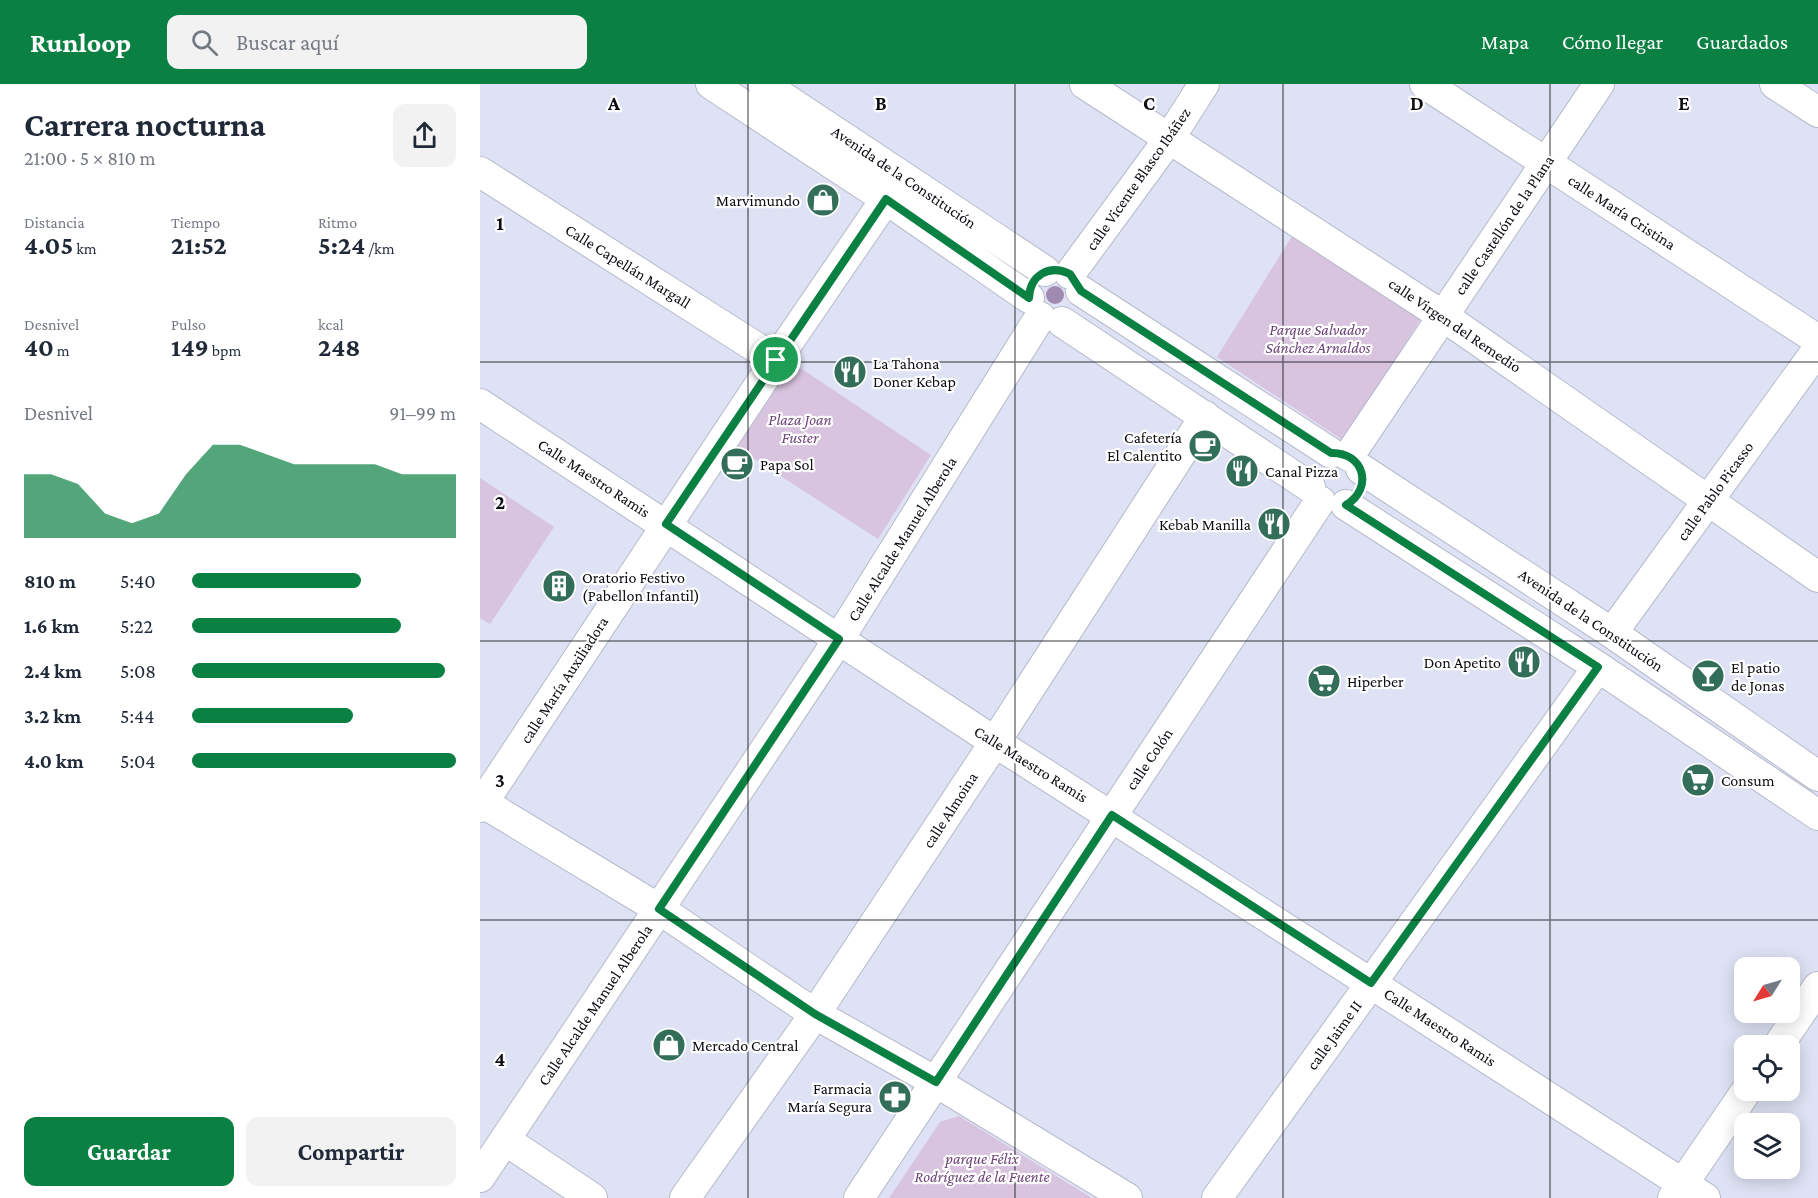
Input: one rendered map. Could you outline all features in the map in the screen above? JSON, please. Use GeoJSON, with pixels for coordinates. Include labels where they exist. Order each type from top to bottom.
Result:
{"type":"FeatureCollection","features":[{"type":"Feature","properties":{"kind":"street","name":"Avenida de la Constitución"},"geometry":{"type":"LineString","coordinates":[[711,84],[886,199],[1043,312],[1205,416],[1326,498],[1598,667],[1818,816]]}},
{"type":"Feature","properties":{"kind":"street","name":"calle Virgen del Remedio"},"geometry":{"type":"LineString","coordinates":[[1085,84],[1443,315],[1818,577]]}},
{"type":"Feature","properties":{"kind":"street","name":"calle Vicente Blasco Ibáñez"},"geometry":{"type":"LineString","coordinates":[[1065,278],[1169,139],[1204,84]]}},
{"type":"Feature","properties":{"kind":"street","name":"calle María Cristina"},"geometry":{"type":"LineString","coordinates":[[1425,84],[1818,340]]}},
{"type":"Feature","properties":{"kind":"street","name":"calle Castellón de la Plana"},"geometry":{"type":"LineString","coordinates":[[1347,459],[1599,84]]}},
{"type":"Feature","properties":{"kind":"street"},"geometry":{"type":"LineString","coordinates":[[1775,84],[1818,112]]}},
{"type":"Feature","properties":{"kind":"street","name":"Avenida de la Constitución"},"geometry":{"type":"LineString","coordinates":[[782,89],[1065,278],[1612,633],[1818,776]]}},
{"type":"Feature","properties":{"kind":"street","name":"Calle Capellán Margall"},"geometry":{"type":"LineString","coordinates":[[480,172],[776,360]]}},
{"type":"Feature","properties":{"kind":"street","name":"calle María Auxiliadora"},"geometry":{"type":"LineString","coordinates":[[481,803],[886,199]]}},
{"type":"Feature","properties":{"kind":"street"},"geometry":{"type":"LineString","coordinates":[[1065,278],[1081,304],[1077,312],[1043,312],[1032,282],[1065,278]]}},
{"type":"Feature","properties":{"kind":"street","name":"Calle Alcalde Manuel Alberola"},"geometry":{"type":"LineString","coordinates":[[480,1177],[839,639],[1043,312]]}},
{"type":"Feature","properties":{"kind":"street","name":"calle Pablo Picasso"},"geometry":{"type":"LineString","coordinates":[[1612,633],[1818,349]]}},
{"type":"Feature","properties":{"kind":"street","name":"Calle Maestro Ramis"},"geometry":{"type":"LineString","coordinates":[[480,404],[995,742],[1371,983],[1687,1193]]}},
{"type":"Feature","properties":{"kind":"street","name":"calle Almoina"},"geometry":{"type":"LineString","coordinates":[[685,1198],[815,1014],[995,742],[1205,416]]}},
{"type":"Feature","properties":{"kind":"street"},"geometry":{"type":"LineString","coordinates":[[1326,498],[1309,478],[1316,462],[1347,459]]}},
{"type":"Feature","properties":{"kind":"street","name":"calle Colón"},"geometry":{"type":"LineString","coordinates":[[859,1198],[1112,815],[1326,498],[1359,494],[1362,486],[1347,459]]}},
{"type":"Feature","properties":{"kind":"street","name":"calle Jaime II"},"geometry":{"type":"LineString","coordinates":[[1217,1198],[1598,667]]}},
{"type":"Feature","properties":{"kind":"street"},"geometry":{"type":"LineString","coordinates":[[481,803],[659,909],[815,1014],[936,1082],[1126,1198]]}},
{"type":"Feature","properties":{"kind":"street"},"geometry":{"type":"LineString","coordinates":[[1785,1035],[1818,987]]}},
{"type":"Feature","properties":{"kind":"street"},"geometry":{"type":"LineString","coordinates":[[1687,1193],[1741,1101]]}},
{"type":"Feature","properties":{"kind":"street"},"geometry":{"type":"LineString","coordinates":[[505,1140],[592,1198]]}},
{"type":"Feature","properties":{"kind":"green space","name":"Parque Salvador Sánchez Arnaldos"},"geometry":{"type":"Polygon","coordinates":[[[1292,236],[1420,320],[1344,441],[1217,357],[1292,236]]]}},
{"type":"Feature","properties":{"kind":"green space","name":"Plaza Joan Fuster"},"geometry":{"type":"Polygon","coordinates":[[[781,355],[931,455],[878,539],[725,440],[781,355]]]}},
{"type":"Feature","properties":{"kind":"green space"},"geometry":{"type":"Polygon","coordinates":[[[480,478],[554,527],[490,624],[480,618],[480,478]]]}},
{"type":"Feature","properties":{"kind":"green space","name":"parque Félix Rodríguez de la Fuente"},"geometry":{"type":"Polygon","coordinates":[[[959,1116],[1092,1198],[889,1198],[940,1122],[959,1116]]]}},
{"type":"Feature","properties":{"kind":"place","name":"Marvimundo"},"geometry":{"type":"Point","coordinates":[823,200]}},
{"type":"Feature","properties":{"kind":"place","name":"La Tahona Doner Kebap"},"geometry":{"type":"Point","coordinates":[850,372]}},
{"type":"Feature","properties":{"kind":"place","name":"Cafetería El Calentito"},"geometry":{"type":"Point","coordinates":[1205,446]}},
{"type":"Feature","properties":{"kind":"place","name":"Papa Sol"},"geometry":{"type":"Point","coordinates":[737,464]}},
{"type":"Feature","properties":{"kind":"place","name":"Canal Pizza"},"geometry":{"type":"Point","coordinates":[1242,471]}},
{"type":"Feature","properties":{"kind":"place","name":"Kebab Manilla"},"geometry":{"type":"Point","coordinates":[1274,524]}},
{"type":"Feature","properties":{"kind":"place","name":"Oratorio Festivo (Pabellon Infantil)"},"geometry":{"type":"Point","coordinates":[559,586]}},
{"type":"Feature","properties":{"kind":"place","name":"Don Apetito"},"geometry":{"type":"Point","coordinates":[1524,662]}},
{"type":"Feature","properties":{"kind":"place","name":"El patio de Jonas"},"geometry":{"type":"Point","coordinates":[1708,676]}},
{"type":"Feature","properties":{"kind":"place","name":"Hiperber"},"geometry":{"type":"Point","coordinates":[1324,681]}},
{"type":"Feature","properties":{"kind":"place","name":"Consum"},"geometry":{"type":"Point","coordinates":[1698,780]}},
{"type":"Feature","properties":{"kind":"place","name":"Mercado Central"},"geometry":{"type":"Point","coordinates":[669,1045]}},
{"type":"Feature","properties":{"kind":"place","name":"Farmacia María Segura"},"geometry":{"type":"Point","coordinates":[895,1097]}},
{"type":"Feature","properties":{"kind":"route"},"geometry":{"type":"LineString","coordinates":[[886,199],[1029,298],[1032,282],[1038,275],[1053,269],[1070,274],[1076,279],[1081,291],[1331,453],[1349,456],[1356,461],[1363,477],[1359,494],[1346,505],[1598,667],[1371,983],[1112,815],[936,1082],[815,1014],[659,909],[839,639],[666,524],[776,360],[886,199]]}}]}
